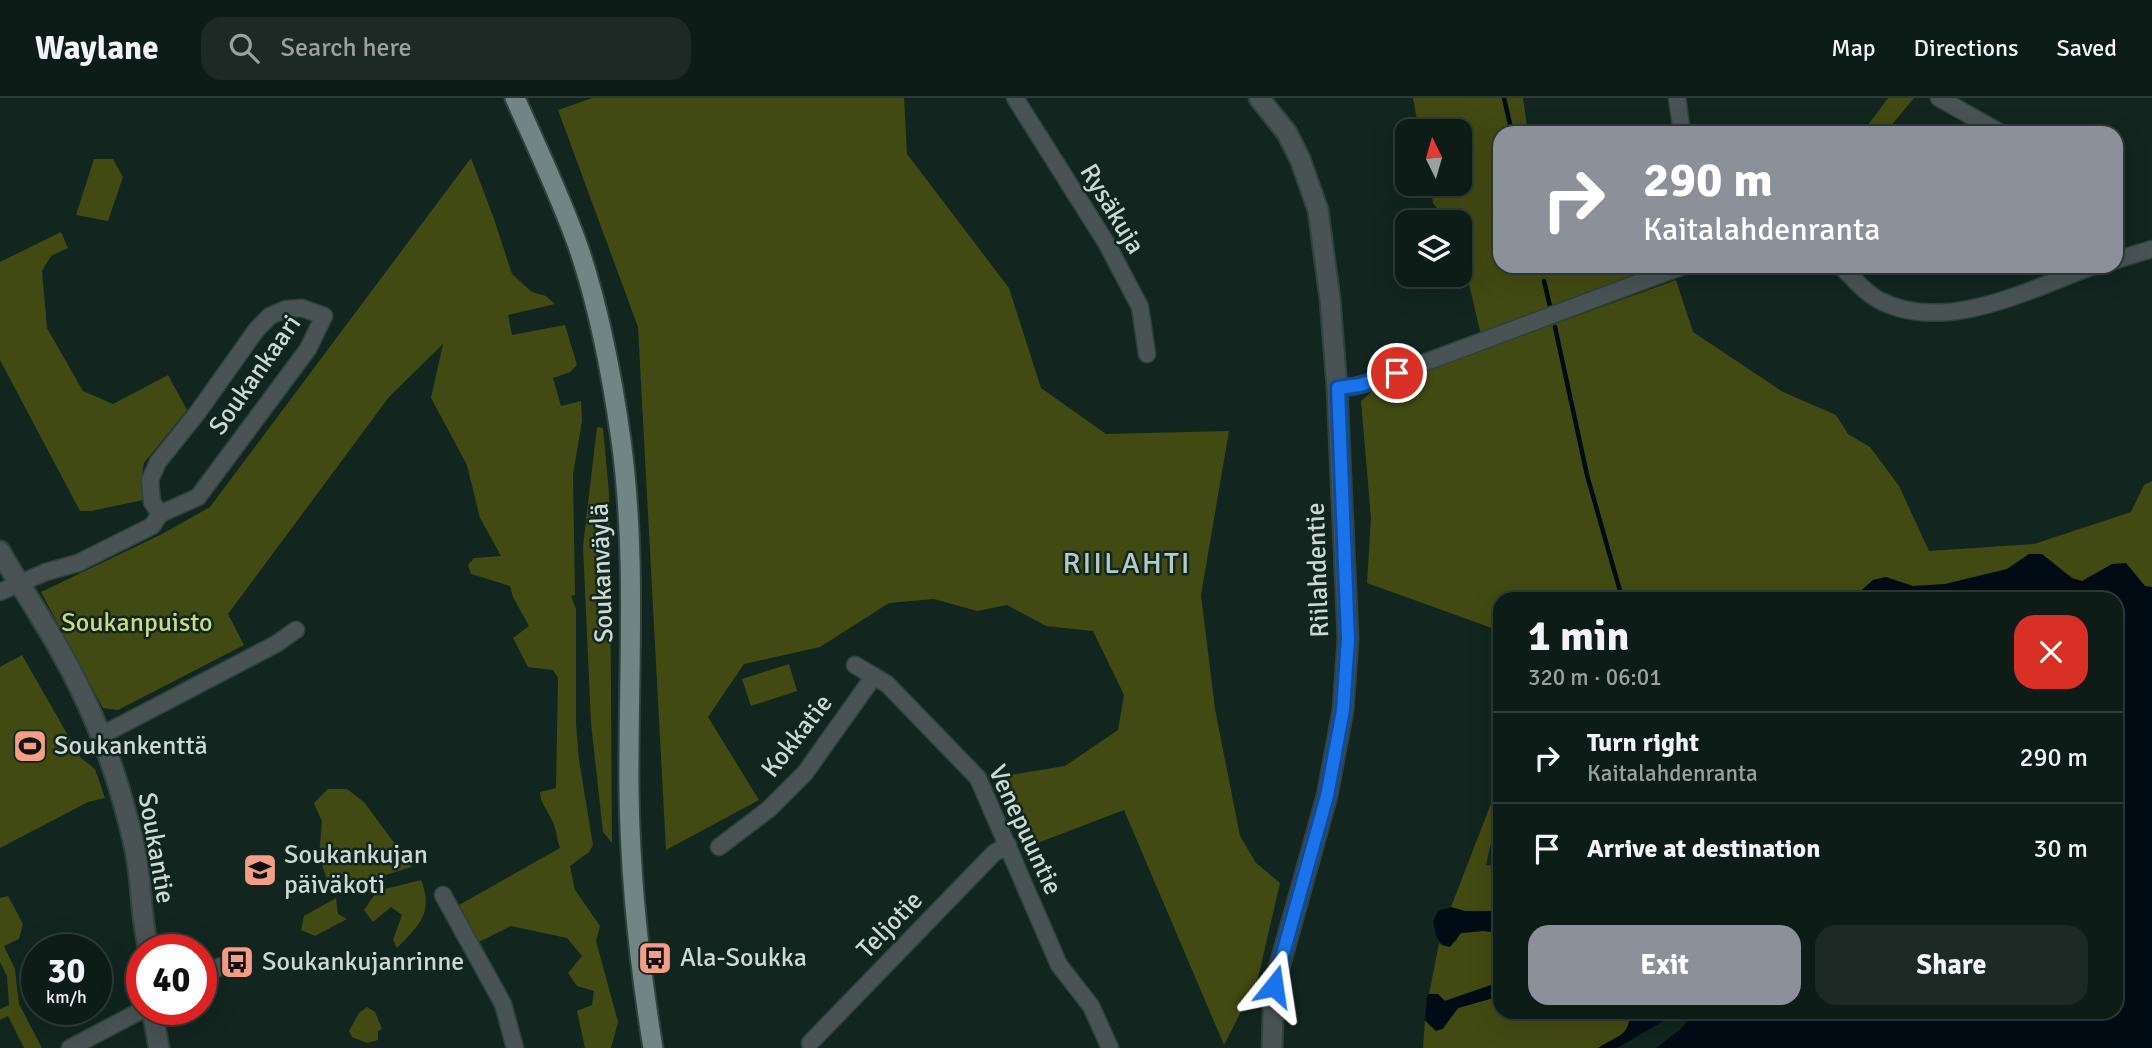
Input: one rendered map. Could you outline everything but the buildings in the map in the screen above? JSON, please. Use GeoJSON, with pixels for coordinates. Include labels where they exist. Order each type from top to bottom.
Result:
{"type":"FeatureCollection","features":[{"type":"Feature","properties":{"kind":"main road","name":"Soukanväylä"},"geometry":{"type":"LineString","coordinates":[[516,103],[545,161],[579,249],[603,335],[621,442],[632,627],[629,789],[631,865],[638,941],[653,1048]]}},
{"type":"Feature","properties":{"kind":"street","name":"Rysäkuja"},"geometry":{"type":"LineString","coordinates":[[1014,98],[1107,244],[1140,307],[1147,354]]}},
{"type":"Feature","properties":{"kind":"street","name":"Riilahdentie"},"geometry":{"type":"LineString","coordinates":[[1259,98],[1287,133],[1300,159],[1318,209],[1338,388],[1348,639],[1343,710],[1327,796],[1274,986],[1272,1048]]}},
{"type":"Feature","properties":{"kind":"street"},"geometry":{"type":"LineString","coordinates":[[1677,98],[1681,126]]}},
{"type":"Feature","properties":{"kind":"street"},"geometry":{"type":"LineString","coordinates":[[1939,98],[1989,126]]}},
{"type":"Feature","properties":{"kind":"street"},"geometry":{"type":"LineString","coordinates":[[2123,258],[2152,250]]}},
{"type":"Feature","properties":{"kind":"street"},"geometry":{"type":"LineString","coordinates":[[1338,388],[1378,380],[1664,273]]}},
{"type":"Feature","properties":{"kind":"street"},"geometry":{"type":"LineString","coordinates":[[1849,273],[1880,301],[1922,312],[1979,308],[2073,273]]}},
{"type":"Feature","properties":{"kind":"street","name":"Soukankaari"},"geometry":{"type":"LineString","coordinates":[[0,592],[78,564],[152,526],[160,514],[198,497],[308,349],[324,316],[302,309],[286,309],[270,316],[257,329],[198,412],[158,461],[150,480],[152,502],[160,514]]}},
{"type":"Feature","properties":{"kind":"street","name":"Soukantie"},"geometry":{"type":"LineString","coordinates":[[0,551],[54,640],[87,702],[100,736],[119,787],[130,829],[137,862],[145,934]]}},
{"type":"Feature","properties":{"kind":"street"},"geometry":{"type":"LineString","coordinates":[[100,736],[276,644],[296,630]]}},
{"type":"Feature","properties":{"kind":"street","name":"Venepuuntie"},"geometry":{"type":"LineString","coordinates":[[855,665],[887,684],[978,778],[1059,965],[1091,1006],[1110,1048]]}},
{"type":"Feature","properties":{"kind":"street","name":"Kokkatie"},"geometry":{"type":"LineString","coordinates":[[719,847],[769,809],[805,773],[874,676]]}},
{"type":"Feature","properties":{"kind":"street","name":"Teljotie"},"geometry":{"type":"LineString","coordinates":[[810,1043],[994,852],[1008,845]]}},
{"type":"Feature","properties":{"kind":"street"},"geometry":{"type":"LineString","coordinates":[[443,895],[503,1004],[515,1048]]}},
{"type":"Feature","properties":{"kind":"street","name":"Soukantie"},"geometry":{"type":"LineString","coordinates":[[144,930],[144,934]]}},
{"type":"Feature","properties":{"kind":"street"},"geometry":{"type":"LineString","coordinates":[[70,1048],[126,1018]]}},
{"type":"Feature","properties":{"kind":"street"},"geometry":{"type":"LineString","coordinates":[[155,1025],[159,1048]]}},
{"type":"Feature","properties":{"kind":"green space"},"geometry":{"type":"Polygon","coordinates":[[[592,98],[904,98],[907,154],[1009,288],[1041,388],[1106,434],[1229,431],[1201,595],[1215,709],[1240,836],[1256,863],[1280,883],[1258,978],[1224,1045],[1124,810],[1027,847],[998,777],[1065,766],[1118,730],[1124,695],[1093,631],[1046,626],[1007,605],[977,611],[934,599],[889,603],[820,647],[744,664],[708,717],[759,800],[666,850],[638,327],[558,110],[592,98]]]}},
{"type":"Feature","properties":{"kind":"green space"},"geometry":{"type":"Polygon","coordinates":[[[1413,98],[1523,98],[1527,126],[1493,126],[1493,273],[1645,273],[1481,335],[1470,287],[1472,287],[1472,210],[1439,210],[1432,196],[1472,196],[1472,119],[1417,119],[1413,98]]]}},
{"type":"Feature","properties":{"kind":"green space"},"geometry":{"type":"Polygon","coordinates":[[[1888,98],[1914,98],[1891,126],[1867,126],[1888,98]]]}},
{"type":"Feature","properties":{"kind":"green space"},"geometry":{"type":"Polygon","coordinates":[[[471,158],[512,274],[532,292],[546,296],[555,304],[508,315],[512,335],[565,325],[577,365],[570,372],[553,378],[561,406],[581,401],[582,421],[573,475],[575,595],[571,596],[576,609],[576,724],[579,760],[593,845],[589,852],[570,866],[575,890],[600,926],[596,941],[618,1022],[611,1048],[585,1048],[577,1011],[592,1005],[594,991],[577,986],[568,973],[582,956],[567,938],[511,926],[479,942],[459,905],[560,848],[540,792],[556,788],[558,678],[553,670],[528,667],[513,638],[529,626],[510,586],[471,574],[468,565],[474,558],[501,556],[480,518],[467,465],[431,398],[443,344],[389,397],[228,614],[244,645],[118,710],[103,708],[41,592],[162,534],[210,507],[471,158]]]}},
{"type":"Feature","properties":{"kind":"green space"},"geometry":{"type":"Polygon","coordinates":[[[94,159],[113,159],[123,177],[108,221],[76,215],[94,159]]]}},
{"type":"Feature","properties":{"kind":"green space"},"geometry":{"type":"Polygon","coordinates":[[[61,232],[68,248],[51,256],[42,271],[47,328],[83,391],[113,404],[168,375],[187,410],[144,463],[141,483],[143,500],[91,511],[80,511],[0,360],[0,262],[61,232]]]}},
{"type":"Feature","properties":{"kind":"green space"},"geometry":{"type":"Polygon","coordinates":[[[1676,280],[1693,332],[1783,392],[1836,415],[1848,434],[1870,447],[1899,486],[1929,551],[2034,544],[2131,512],[2144,485],[2152,481],[2152,612],[2123,601],[2123,592],[1493,592],[1493,628],[1367,583],[1371,518],[1361,401],[1375,389],[1676,280]]]}},
{"type":"Feature","properties":{"kind":"green space"},"geometry":{"type":"Polygon","coordinates":[[[597,427],[603,428],[609,493],[612,843],[603,832],[591,723],[583,546],[597,427]]]}},
{"type":"Feature","properties":{"kind":"green space","name":"Soukanpuisto"},"geometry":{"type":"Polygon","coordinates":[[[22,655],[81,758],[95,769],[105,798],[88,802],[0,848],[0,667],[22,655]]]}},
{"type":"Feature","properties":{"kind":"green space"},"geometry":{"type":"Polygon","coordinates":[[[789,664],[797,691],[751,706],[742,679],[789,664]]]}},
{"type":"Feature","properties":{"kind":"green space"},"geometry":{"type":"Polygon","coordinates":[[[328,789],[347,789],[364,802],[412,867],[356,884],[329,887],[319,855],[322,822],[314,803],[328,789]]]}},
{"type":"Feature","properties":{"kind":"green space"},"geometry":{"type":"Polygon","coordinates":[[[1492,801],[1493,834],[1486,865],[1493,866],[1493,917],[1463,919],[1451,907],[1492,801]]]}},
{"type":"Feature","properties":{"kind":"green space"},"geometry":{"type":"Polygon","coordinates":[[[421,880],[425,891],[425,910],[418,925],[397,948],[393,940],[402,915],[391,907],[373,922],[364,910],[377,891],[421,880]]]}},
{"type":"Feature","properties":{"kind":"green space"},"geometry":{"type":"Polygon","coordinates":[[[8,896],[23,924],[19,939],[4,946],[15,969],[21,1025],[30,1025],[42,1048],[24,1048],[8,1016],[0,1020],[0,1009],[9,1005],[7,976],[0,962],[0,898],[8,896]]]}},
{"type":"Feature","properties":{"kind":"green space"},"geometry":{"type":"Polygon","coordinates":[[[336,898],[338,914],[347,919],[315,936],[301,930],[304,916],[336,898]]]}},
{"type":"Feature","properties":{"kind":"green space"},"geometry":{"type":"Polygon","coordinates":[[[1493,930],[1493,984],[1445,1001],[1438,995],[1429,994],[1439,943],[1443,946],[1456,941],[1460,933],[1493,930]]]}},
{"type":"Feature","properties":{"kind":"green space"},"geometry":{"type":"Polygon","coordinates":[[[1493,998],[1493,1019],[1630,1019],[1630,1025],[1628,1031],[1598,1048],[1423,1048],[1425,1020],[1430,1026],[1443,1029],[1458,1008],[1493,998]]]}},
{"type":"Feature","properties":{"kind":"green space"},"geometry":{"type":"Polygon","coordinates":[[[367,1007],[375,1012],[382,1029],[378,1031],[378,1040],[367,1043],[352,1037],[349,1031],[359,1013],[367,1007]]]}},
{"type":"Feature","properties":{"kind":"shaded area"},"geometry":{"type":"Polygon","coordinates":[[[2029,554],[2042,554],[2072,578],[2082,581],[2112,564],[2126,563],[2145,586],[2152,587],[2152,1048],[1656,1048],[1681,1029],[1689,1019],[2123,1019],[2123,592],[1860,592],[1873,580],[1886,577],[1913,586],[1945,584],[2007,569],[2029,554]]]}},
{"type":"Feature","properties":{"kind":"shaded area"},"geometry":{"type":"Polygon","coordinates":[[[1451,907],[1465,911],[1493,911],[1493,932],[1461,933],[1450,947],[1445,946],[1437,938],[1433,921],[1438,911],[1451,907]]]}},
{"type":"Feature","properties":{"kind":"shaded area"},"geometry":{"type":"Polygon","coordinates":[[[1493,984],[1493,998],[1458,1008],[1442,1029],[1436,1031],[1425,1020],[1427,997],[1429,994],[1438,994],[1445,1001],[1493,984]]]}},
{"type":"Feature","properties":{"kind":"shaded area"},"geometry":{"type":"Polygon","coordinates":[[[1667,1019],[1617,1048],[1598,1048],[1621,1035],[1629,1020],[1667,1019]]]}},
{"type":"Feature","properties":{"kind":"waterway"},"geometry":{"type":"LineString","coordinates":[[1504,98],[1510,126]]}},
{"type":"Feature","properties":{"kind":"waterway"},"geometry":{"type":"LineString","coordinates":[[1544,281],[1550,306]]}},
{"type":"Feature","properties":{"kind":"waterway"},"geometry":{"type":"LineString","coordinates":[[1555,327],[1587,475],[1620,592]]}},
{"type":"Feature","properties":{"kind":"place","name":"Soukankenttä"},"geometry":{"type":"Point","coordinates":[30,746]}},
{"type":"Feature","properties":{"kind":"place","name":"Soukankujan päiväkoti"},"geometry":{"type":"Point","coordinates":[260,870]}},
{"type":"Feature","properties":{"kind":"place","name":"Ala-Soukka"},"geometry":{"type":"Point","coordinates":[655,958]}},
{"type":"Feature","properties":{"kind":"place","name":"Soukankujanrinne"},"geometry":{"type":"Point","coordinates":[237,962]}},
{"type":"Feature","properties":{"kind":"district","name":"RIILAHTI"},"geometry":{"type":"Point","coordinates":[1127,563]}},
{"type":"Feature","properties":{"kind":"route"},"geometry":{"type":"LineString","coordinates":[[1274,986],[1327,796],[1343,710],[1348,639],[1338,388],[1360,385],[1397,373]]}}]}
